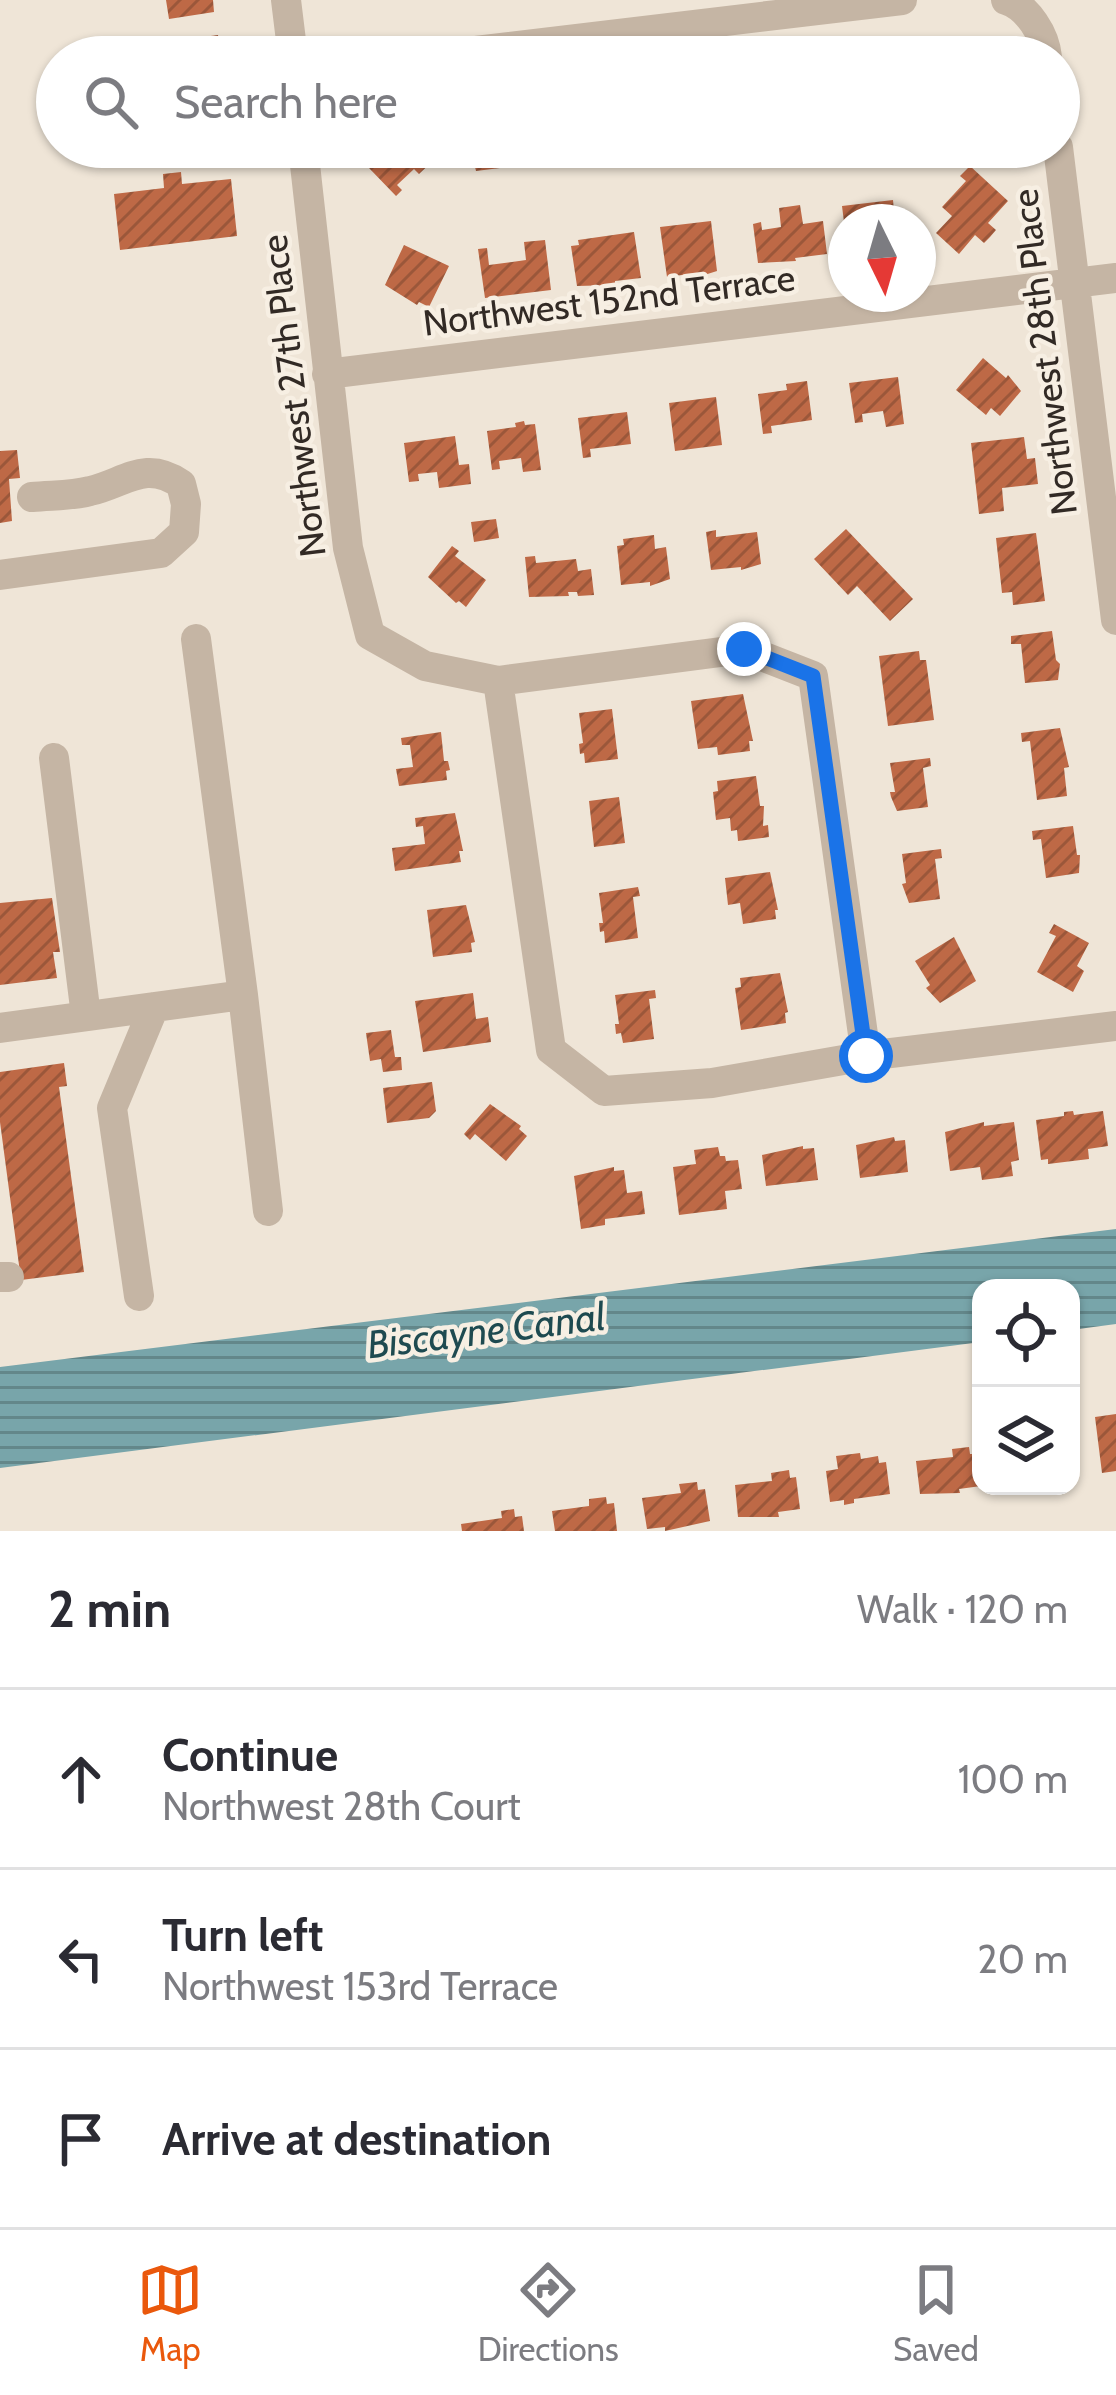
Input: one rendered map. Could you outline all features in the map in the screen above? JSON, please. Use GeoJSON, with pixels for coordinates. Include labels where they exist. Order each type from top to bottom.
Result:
{"type":"FeatureCollection","features":[{"type":"Feature","properties":{"kind":"street"},"geometry":{"type":"LineString","coordinates":[[286,0],[290,36]]}},
{"type":"Feature","properties":{"kind":"street"},"geometry":{"type":"LineString","coordinates":[[601,36],[902,0]]}},
{"type":"Feature","properties":{"kind":"street"},"geometry":{"type":"LineString","coordinates":[[1013,2],[1040,36]]}},
{"type":"Feature","properties":{"kind":"street","name":"Northwest 27th Place"},"geometry":{"type":"LineString","coordinates":[[305,168],[348,548],[370,634],[425,666],[498,681]]}},
{"type":"Feature","properties":{"kind":"street","name":"Northwest 28th Place"},"geometry":{"type":"LineString","coordinates":[[1060,168],[1116,620]]}},
{"type":"Feature","properties":{"kind":"street","name":"Northwest 152nd Terrace"},"geometry":{"type":"LineString","coordinates":[[327,374],[1116,278]]}},
{"type":"Feature","properties":{"kind":"street"},"geometry":{"type":"LineString","coordinates":[[0,575],[161,553],[184,532],[186,504],[181,484],[166,473],[127,475],[92,491],[32,497]]}},
{"type":"Feature","properties":{"kind":"street"},"geometry":{"type":"LineString","coordinates":[[196,639],[268,1211]]}},
{"type":"Feature","properties":{"kind":"street"},"geometry":{"type":"LineString","coordinates":[[866,1056],[813,676],[744,649],[498,681],[551,1050],[604,1091],[712,1083],[866,1056],[1116,1027]]}},
{"type":"Feature","properties":{"kind":"street"},"geometry":{"type":"LineString","coordinates":[[54,758],[86,1016]]}},
{"type":"Feature","properties":{"kind":"street"},"geometry":{"type":"LineString","coordinates":[[0,1028],[243,995]]}},
{"type":"Feature","properties":{"kind":"street"},"geometry":{"type":"LineString","coordinates":[[139,1296],[112,1108],[154,1007]]}},
{"type":"Feature","properties":{"kind":"water","name":"Biscayne Canal"},"geometry":{"type":"Polygon","coordinates":[[[1116,1229],[1116,1324],[1080,1329],[1080,1279],[972,1279],[972,1343],[0,1468],[0,1367],[1116,1229]]]}},
{"type":"Feature","properties":{"kind":"building"},"geometry":{"type":"Polygon","coordinates":[[[166,0],[213,0],[214,12],[169,19],[166,0]]]}},
{"type":"Feature","properties":{"kind":"building"},"geometry":{"type":"Polygon","coordinates":[[[369,168],[425,168],[419,174],[414,169],[397,185],[402,190],[396,196],[369,168]]]}},
{"type":"Feature","properties":{"kind":"building"},"geometry":{"type":"Polygon","coordinates":[[[972,168],[1008,201],[988,223],[996,230],[990,237],[984,243],[975,235],[959,254],[936,233],[952,216],[942,207],[966,181],[960,176],[972,168]]]}},
{"type":"Feature","properties":{"kind":"building"},"geometry":{"type":"Polygon","coordinates":[[[181,172],[182,184],[231,179],[237,236],[120,250],[114,194],[164,188],[163,174],[181,172]]]}},
{"type":"Feature","properties":{"kind":"building"},"geometry":{"type":"Polygon","coordinates":[[[800,205],[803,224],[823,221],[827,254],[758,263],[753,224],[761,222],[762,230],[781,227],[779,208],[800,205]]]}},
{"type":"Feature","properties":{"kind":"building"},"geometry":{"type":"Polygon","coordinates":[[[711,221],[717,271],[698,277],[697,273],[667,277],[660,227],[711,221]]]}},
{"type":"Feature","properties":{"kind":"building"},"geometry":{"type":"Polygon","coordinates":[[[634,232],[641,278],[615,281],[615,285],[577,286],[571,246],[579,245],[578,240],[634,232]]]}},
{"type":"Feature","properties":{"kind":"building"},"geometry":{"type":"Polygon","coordinates":[[[545,240],[551,290],[485,298],[478,249],[487,248],[489,265],[512,262],[526,260],[524,242],[545,240]]]}},
{"type":"Feature","properties":{"kind":"building"},"geometry":{"type":"Polygon","coordinates":[[[404,245],[449,266],[429,307],[385,285],[404,245]]]}},
{"type":"Feature","properties":{"kind":"building"},"geometry":{"type":"Polygon","coordinates":[[[983,358],[1021,391],[1000,416],[991,408],[986,415],[956,390],[983,358]]]}},
{"type":"Feature","properties":{"kind":"building"},"geometry":{"type":"Polygon","coordinates":[[[898,377],[904,424],[886,427],[883,411],[862,414],[863,422],[855,423],[849,383],[898,377]]]}},
{"type":"Feature","properties":{"kind":"building"},"geometry":{"type":"Polygon","coordinates":[[[807,381],[812,420],[771,426],[772,433],[763,434],[758,394],[807,381]]]}},
{"type":"Feature","properties":{"kind":"building"},"geometry":{"type":"Polygon","coordinates":[[[716,397],[722,445],[675,451],[669,403],[716,397]]]}},
{"type":"Feature","properties":{"kind":"building"},"geometry":{"type":"Polygon","coordinates":[[[627,412],[631,444],[590,449],[591,457],[583,458],[578,418],[627,412]]]}},
{"type":"Feature","properties":{"kind":"building"},"geometry":{"type":"Polygon","coordinates":[[[515,423],[535,424],[541,470],[523,472],[521,458],[499,461],[500,469],[492,470],[487,431],[516,427],[515,423]]]}},
{"type":"Feature","properties":{"kind":"building"},"geometry":{"type":"Polygon","coordinates":[[[455,436],[459,465],[469,464],[471,484],[439,488],[437,472],[418,474],[419,481],[409,482],[404,443],[455,436]]]}},
{"type":"Feature","properties":{"kind":"building"},"geometry":{"type":"Polygon","coordinates":[[[1024,437],[1027,459],[1035,458],[1038,484],[1002,488],[1004,511],[979,514],[971,443],[1024,437]]]}},
{"type":"Feature","properties":{"kind":"building"},"geometry":{"type":"Polygon","coordinates":[[[17,450],[20,478],[9,479],[12,521],[0,523],[0,451],[17,450]]]}},
{"type":"Feature","properties":{"kind":"building"},"geometry":{"type":"Polygon","coordinates":[[[496,519],[499,538],[474,542],[471,522],[496,519]]]}},
{"type":"Feature","properties":{"kind":"building"},"geometry":{"type":"Polygon","coordinates":[[[846,529],[913,599],[890,621],[857,586],[848,595],[814,559],[846,529]]]}},
{"type":"Feature","properties":{"kind":"building"},"geometry":{"type":"Polygon","coordinates":[[[716,530],[716,537],[757,532],[761,564],[711,570],[706,532],[716,530]]]}},
{"type":"Feature","properties":{"kind":"building"},"geometry":{"type":"Polygon","coordinates":[[[1036,533],[1045,601],[1013,605],[1012,592],[1002,593],[996,538],[1036,533]]]}},
{"type":"Feature","properties":{"kind":"building"},"geometry":{"type":"Polygon","coordinates":[[[654,535],[655,549],[666,547],[670,579],[650,586],[650,582],[621,585],[617,546],[624,545],[623,539],[654,535]]]}},
{"type":"Feature","properties":{"kind":"building"},"geometry":{"type":"Polygon","coordinates":[[[452,546],[459,551],[455,556],[486,580],[466,607],[428,577],[452,546]]]}},
{"type":"Feature","properties":{"kind":"building"},"geometry":{"type":"Polygon","coordinates":[[[535,556],[536,563],[576,559],[578,571],[591,569],[594,595],[568,592],[569,596],[529,597],[525,557],[535,556]]]}},
{"type":"Feature","properties":{"kind":"building"},"geometry":{"type":"Polygon","coordinates":[[[1052,631],[1060,664],[1058,680],[1025,683],[1021,644],[1011,644],[1011,636],[1052,631]]]}},
{"type":"Feature","properties":{"kind":"building"},"geometry":{"type":"Polygon","coordinates":[[[919,651],[920,660],[926,660],[934,720],[888,726],[879,656],[919,651]]]}},
{"type":"Feature","properties":{"kind":"building"},"geometry":{"type":"Polygon","coordinates":[[[743,694],[753,741],[749,741],[750,751],[718,755],[717,747],[698,749],[691,701],[743,694]]]}},
{"type":"Feature","properties":{"kind":"building"},"geometry":{"type":"Polygon","coordinates":[[[612,709],[618,759],[585,763],[584,753],[580,754],[579,713],[612,709]]]}},
{"type":"Feature","properties":{"kind":"building"},"geometry":{"type":"Polygon","coordinates":[[[1060,728],[1069,767],[1064,768],[1067,796],[1037,800],[1030,741],[1022,742],[1021,733],[1060,728]]]}},
{"type":"Feature","properties":{"kind":"building"},"geometry":{"type":"Polygon","coordinates":[[[441,732],[444,761],[450,770],[447,780],[399,786],[396,769],[413,767],[410,745],[402,745],[401,738],[441,732]]]}},
{"type":"Feature","properties":{"kind":"building"},"geometry":{"type":"Polygon","coordinates":[[[930,758],[931,766],[923,768],[928,807],[897,811],[890,792],[895,792],[890,763],[930,758]]]}},
{"type":"Feature","properties":{"kind":"building"},"geometry":{"type":"Polygon","coordinates":[[[756,776],[769,837],[738,841],[730,818],[716,820],[713,792],[718,791],[717,781],[756,776]]]}},
{"type":"Feature","properties":{"kind":"building"},"geometry":{"type":"Polygon","coordinates":[[[619,797],[625,843],[594,847],[589,801],[619,797]]]}},
{"type":"Feature","properties":{"kind":"building"},"geometry":{"type":"Polygon","coordinates":[[[455,813],[461,862],[395,871],[392,848],[425,844],[423,826],[416,827],[415,818],[455,813]]]}},
{"type":"Feature","properties":{"kind":"building"},"geometry":{"type":"Polygon","coordinates":[[[1073,826],[1079,873],[1046,878],[1041,839],[1033,840],[1032,831],[1073,826]]]}},
{"type":"Feature","properties":{"kind":"building"},"geometry":{"type":"Polygon","coordinates":[[[941,849],[942,858],[935,859],[940,899],[909,903],[902,884],[906,883],[902,854],[941,849]]]}},
{"type":"Feature","properties":{"kind":"building"},"geometry":{"type":"Polygon","coordinates":[[[770,872],[776,919],[743,924],[740,903],[728,905],[725,878],[770,872]]]}},
{"type":"Feature","properties":{"kind":"building"},"geometry":{"type":"Polygon","coordinates":[[[638,887],[640,896],[633,897],[638,938],[605,943],[604,931],[600,932],[599,893],[638,887]]]}},
{"type":"Feature","properties":{"kind":"building"},"geometry":{"type":"Polygon","coordinates":[[[52,898],[60,952],[53,952],[57,978],[0,985],[0,903],[52,898]]]}},
{"type":"Feature","properties":{"kind":"building"},"geometry":{"type":"Polygon","coordinates":[[[466,905],[475,942],[472,952],[433,957],[427,910],[466,905]]]}},
{"type":"Feature","properties":{"kind":"building"},"geometry":{"type":"Polygon","coordinates":[[[1054,924],[1089,943],[1077,966],[1084,971],[1073,992],[1037,972],[1056,936],[1049,933],[1054,924]]]}},
{"type":"Feature","properties":{"kind":"building"},"geometry":{"type":"Polygon","coordinates":[[[954,937],[976,981],[940,1003],[926,988],[930,985],[915,961],[954,937]]]}},
{"type":"Feature","properties":{"kind":"building"},"geometry":{"type":"Polygon","coordinates":[[[780,973],[786,1023],[741,1030],[735,988],[741,987],[740,978],[780,973]]]}},
{"type":"Feature","properties":{"kind":"building"},"geometry":{"type":"Polygon","coordinates":[[[655,990],[656,998],[649,999],[654,1039],[623,1043],[621,1033],[616,1034],[615,995],[655,990]]]}},
{"type":"Feature","properties":{"kind":"building"},"geometry":{"type":"Polygon","coordinates":[[[473,993],[476,1019],[488,1017],[491,1042],[423,1052],[415,1001],[473,993]]]}},
{"type":"Feature","properties":{"kind":"building"},"geometry":{"type":"Polygon","coordinates":[[[391,1030],[402,1070],[383,1072],[381,1059],[370,1061],[366,1033],[391,1030]]]}},
{"type":"Feature","properties":{"kind":"building"},"geometry":{"type":"Polygon","coordinates":[[[64,1063],[67,1086],[59,1087],[84,1272],[21,1280],[0,1122],[0,1072],[64,1063]]]}},
{"type":"Feature","properties":{"kind":"building"},"geometry":{"type":"Polygon","coordinates":[[[432,1082],[436,1111],[429,1118],[387,1123],[383,1088],[432,1082]]]}},
{"type":"Feature","properties":{"kind":"building"},"geometry":{"type":"Polygon","coordinates":[[[490,1104],[521,1126],[527,1136],[506,1161],[475,1134],[470,1140],[464,1134],[490,1104]]]}},
{"type":"Feature","properties":{"kind":"building"},"geometry":{"type":"Polygon","coordinates":[[[1073,1111],[1074,1115],[1103,1111],[1108,1146],[1088,1149],[1089,1159],[1048,1164],[1048,1159],[1041,1160],[1036,1120],[1073,1111]]]}},
{"type":"Feature","properties":{"kind":"building"},"geometry":{"type":"Polygon","coordinates":[[[984,1122],[984,1126],[1014,1122],[1019,1160],[1011,1162],[1013,1176],[982,1180],[980,1167],[950,1171],[945,1132],[984,1122]]]}},
{"type":"Feature","properties":{"kind":"building"},"geometry":{"type":"Polygon","coordinates":[[[894,1137],[905,1140],[908,1172],[860,1178],[856,1145],[894,1137]]]}},
{"type":"Feature","properties":{"kind":"building"},"geometry":{"type":"Polygon","coordinates":[[[718,1147],[726,1161],[738,1160],[742,1189],[725,1191],[727,1209],[679,1215],[673,1167],[696,1164],[694,1150],[718,1147]]]}},
{"type":"Feature","properties":{"kind":"building"},"geometry":{"type":"Polygon","coordinates":[[[814,1148],[818,1180],[766,1186],[762,1155],[814,1148]]]}},
{"type":"Feature","properties":{"kind":"building"},"geometry":{"type":"Polygon","coordinates":[[[614,1167],[614,1171],[624,1170],[627,1193],[642,1191],[645,1214],[605,1219],[605,1225],[581,1229],[574,1176],[614,1167]]]}},
{"type":"Feature","properties":{"kind":"building"},"geometry":{"type":"Polygon","coordinates":[[[1116,1414],[1116,1471],[1102,1473],[1095,1417],[1116,1414]]]}},
{"type":"Feature","properties":{"kind":"building"},"geometry":{"type":"Polygon","coordinates":[[[969,1447],[972,1487],[959,1489],[960,1493],[920,1494],[916,1461],[953,1457],[952,1449],[969,1447]]]}},
{"type":"Feature","properties":{"kind":"building"},"geometry":{"type":"Polygon","coordinates":[[[860,1453],[861,1459],[878,1456],[879,1463],[886,1462],[890,1494],[844,1505],[844,1500],[830,1502],[826,1471],[838,1469],[836,1456],[860,1453]]]}},
{"type":"Feature","properties":{"kind":"building"},"geometry":{"type":"Polygon","coordinates":[[[789,1470],[790,1478],[796,1477],[800,1509],[778,1512],[779,1517],[738,1517],[735,1485],[772,1481],[771,1473],[789,1470]]]}},
{"type":"Feature","properties":{"kind":"building"},"geometry":{"type":"Polygon","coordinates":[[[697,1482],[698,1490],[705,1489],[710,1521],[665,1531],[665,1527],[647,1529],[642,1498],[681,1493],[679,1484],[697,1482]]]}},
{"type":"Feature","properties":{"kind":"building"},"geometry":{"type":"Polygon","coordinates":[[[606,1497],[607,1504],[614,1503],[617,1531],[555,1531],[552,1511],[589,1506],[589,1499],[606,1497]]]}},
{"type":"Feature","properties":{"kind":"building"},"geometry":{"type":"Polygon","coordinates":[[[514,1509],[515,1517],[522,1516],[524,1531],[462,1531],[461,1524],[502,1518],[501,1511],[514,1509]]]}},
{"type":"Feature","properties":{"kind":"route"},"geometry":{"type":"LineString","coordinates":[[744,649],[813,676],[866,1056]]}}]}
